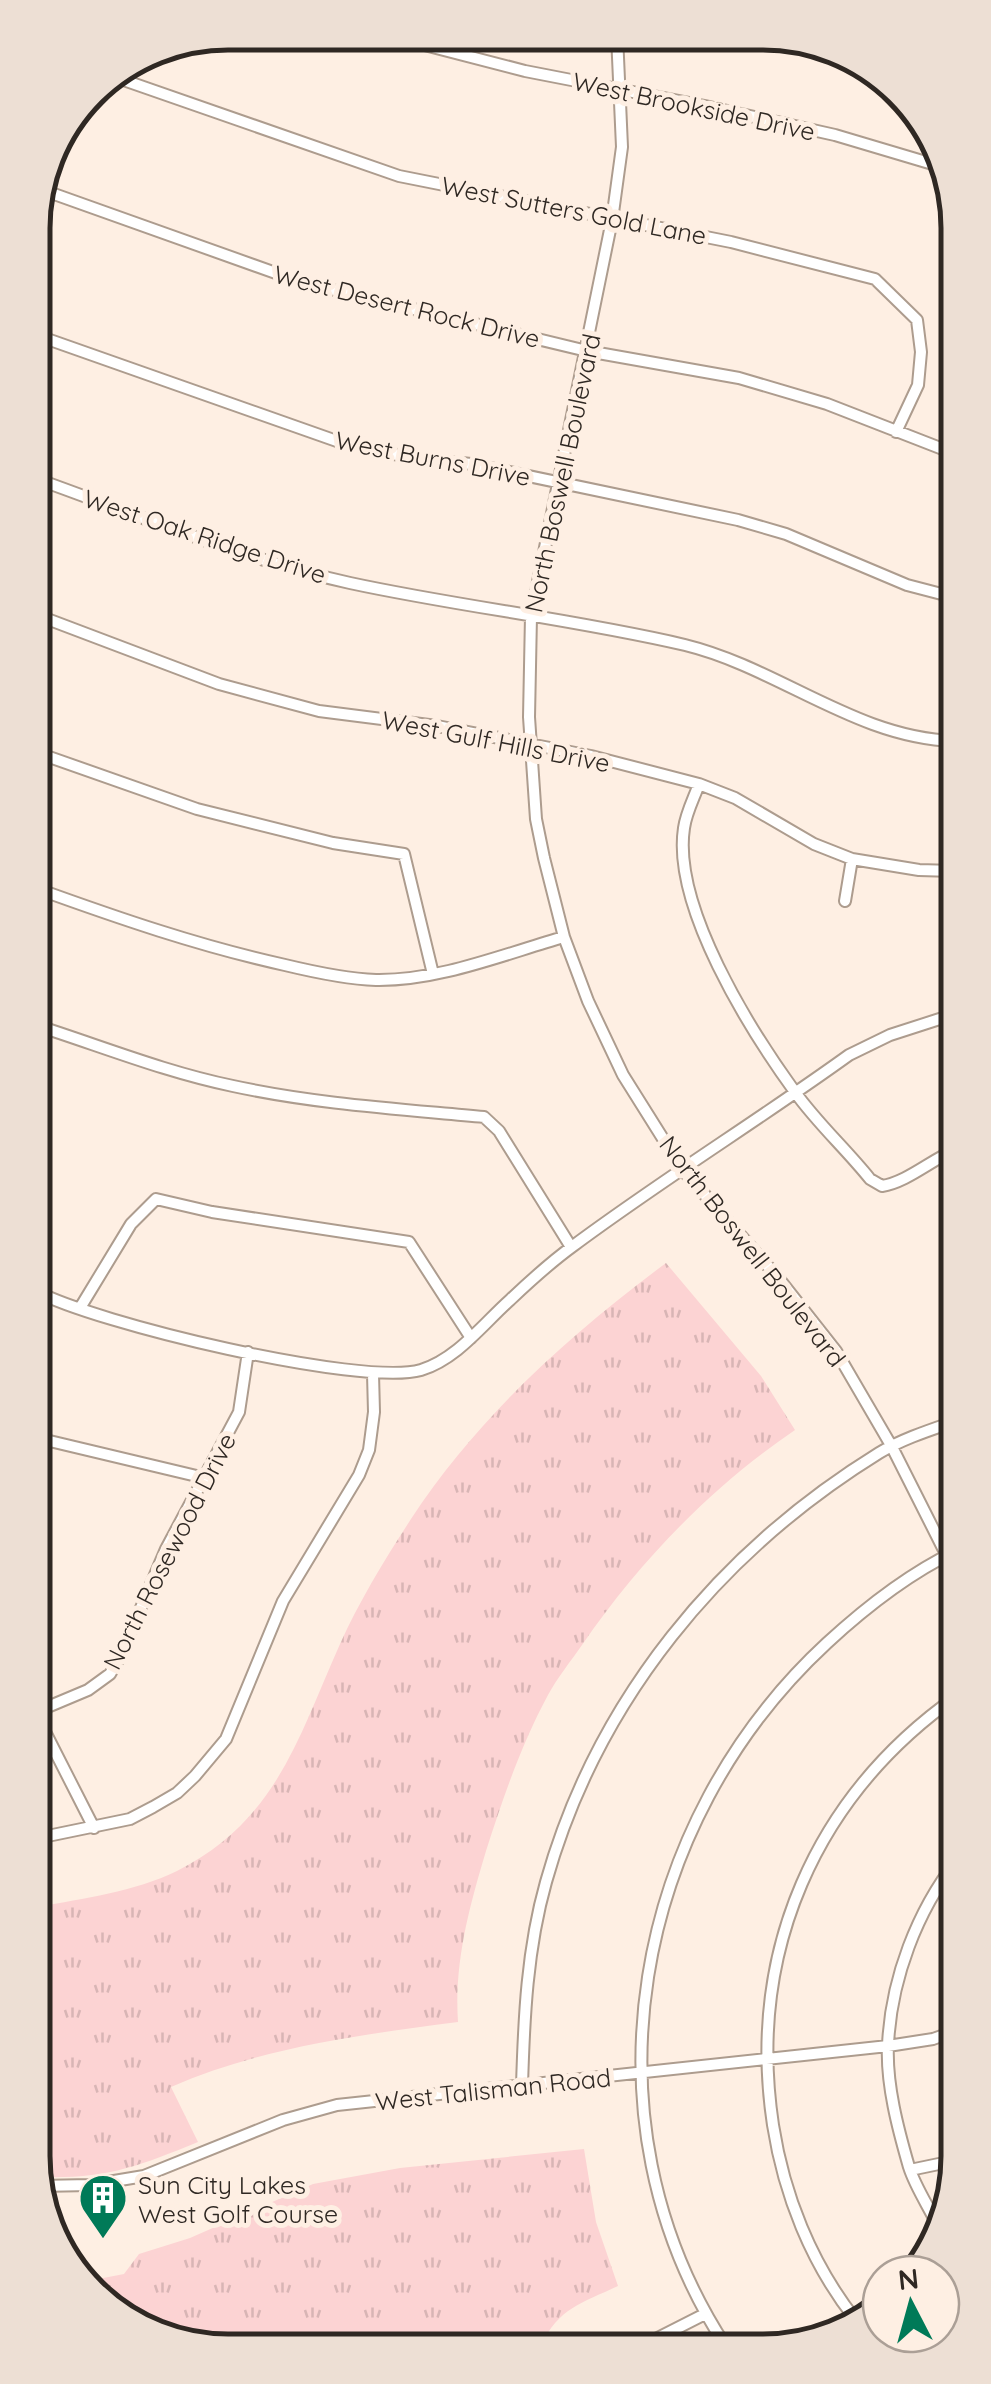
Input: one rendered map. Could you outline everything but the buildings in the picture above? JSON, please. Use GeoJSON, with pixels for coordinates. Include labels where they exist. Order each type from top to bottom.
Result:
{"type":"FeatureCollection","features":[{"type":"Feature","properties":{"kind":"street","name":"West Brookside Drive"},"geometry":{"type":"LineString","coordinates":[[444,50],[525,71],[835,135],[928,163]]}},
{"type":"Feature","properties":{"kind":"street","name":"North Boswell Boulevard"},"geometry":{"type":"LineString","coordinates":[[618,50],[622,147],[612,220],[531,616],[531,746],[536,819],[564,937],[588,1002],[623,1075],[682,1169],[780,1280],[836,1351],[941,1533]]}},
{"type":"Feature","properties":{"kind":"street","name":"West Sutters Gold Lane"},"geometry":{"type":"LineString","coordinates":[[127,81],[399,176],[730,242],[875,278],[917,320],[921,352],[918,385],[896,432]]}},
{"type":"Feature","properties":{"kind":"street","name":"West Desert Rock Drive"},"geometry":{"type":"LineString","coordinates":[[54,195],[301,282],[588,351],[739,378],[827,404],[941,448]]}},
{"type":"Feature","properties":{"kind":"street","name":"West Burns Drive"},"geometry":{"type":"LineString","coordinates":[[50,340],[348,445],[471,464],[738,520],[786,534],[907,585],[941,593]]}},
{"type":"Feature","properties":{"kind":"street","name":"West Oak Ridge Drive"},"geometry":{"type":"LineString","coordinates":[[50,484],[276,564],[351,583],[686,646],[771,675],[846,714],[897,734],[941,739]]}},
{"type":"Feature","properties":{"kind":"street","name":"West Gulf Hills Drive"},"geometry":{"type":"LineString","coordinates":[[50,620],[220,684],[319,710],[437,726],[591,756],[700,784],[735,798],[814,844],[852,859],[941,871]]}},
{"type":"Feature","properties":{"kind":"street"},"geometry":{"type":"LineString","coordinates":[[50,758],[197,810],[334,843],[404,854],[432,974]]}},
{"type":"Feature","properties":{"kind":"street"},"geometry":{"type":"LineString","coordinates":[[700,784],[684,824],[682,850],[704,933],[731,996],[796,1094],[870,1179],[882,1186],[895,1184],[941,1156]]}},
{"type":"Feature","properties":{"kind":"street"},"geometry":{"type":"LineString","coordinates":[[846,902],[852,859]]}},
{"type":"Feature","properties":{"kind":"street"},"geometry":{"type":"LineString","coordinates":[[50,893],[149,929],[238,955],[377,980],[432,974],[564,937]]}},
{"type":"Feature","properties":{"kind":"street"},"geometry":{"type":"LineString","coordinates":[[50,1296],[122,1324],[248,1352],[373,1374],[423,1369],[471,1338],[572,1247],[849,1055],[890,1035],[941,1018]]}},
{"type":"Feature","properties":{"kind":"street"},"geometry":{"type":"LineString","coordinates":[[50,1030],[137,1062],[232,1086],[328,1103],[484,1117],[499,1130],[572,1247]]}},
{"type":"Feature","properties":{"kind":"street"},"geometry":{"type":"LineString","coordinates":[[80,1308],[131,1224],[156,1199],[212,1212],[409,1242],[471,1338]]}},
{"type":"Feature","properties":{"kind":"street","name":"North Rosewood Drive"},"geometry":{"type":"LineString","coordinates":[[50,1709],[110,1674],[122,1655],[166,1549],[239,1412],[248,1352]]}},
{"type":"Feature","properties":{"kind":"street"},"geometry":{"type":"LineString","coordinates":[[50,1836],[130,1819],[176,1793],[226,1739],[283,1601],[359,1475],[369,1450],[373,1374]]}},
{"type":"Feature","properties":{"kind":"street"},"geometry":{"type":"LineString","coordinates":[[522,2086],[525,2002],[545,1885],[580,1784],[622,1704],[693,1608],[758,1544],[892,1446],[941,1426]]}},
{"type":"Feature","properties":{"kind":"street"},"geometry":{"type":"LineString","coordinates":[[50,1441],[206,1478]]}},
{"type":"Feature","properties":{"kind":"street"},"geometry":{"type":"LineString","coordinates":[[718,2334],[684,2270],[660,2200],[646,2136],[640,2074],[655,1935],[678,1861],[704,1801],[731,1755],[771,1701],[828,1642],[889,1590],[941,1559]]}},
{"type":"Feature","properties":{"kind":"street"},"geometry":{"type":"LineString","coordinates":[[850,2311],[817,2260],[780,2165],[766,2060],[768,2008],[776,1959],[809,1866],[850,1798],[879,1763],[941,1709]]}},
{"type":"Feature","properties":{"kind":"street"},"geometry":{"type":"LineString","coordinates":[[50,1739],[94,1828]]}},
{"type":"Feature","properties":{"kind":"street"},"geometry":{"type":"LineString","coordinates":[[931,2212],[910,2170],[892,2094],[888,2046],[894,2001],[918,1918],[941,1881]]}},
{"type":"Feature","properties":{"kind":"street","name":"West Talisman Road"},"geometry":{"type":"LineString","coordinates":[[53,2186],[90,2185],[144,2176],[282,2120],[337,2105],[766,2060],[941,2036]]}},
{"type":"Feature","properties":{"kind":"street"},"geometry":{"type":"LineString","coordinates":[[910,2170],[941,2164]]}},
{"type":"Feature","properties":{"kind":"street"},"geometry":{"type":"LineString","coordinates":[[666,2334],[705,2314]]}},
{"type":"Feature","properties":{"kind":"green space"},"geometry":{"type":"Polygon","coordinates":[[[780,51],[797,55],[833,64],[780,51]]]}},
{"type":"Feature","properties":{"kind":"green space"},"geometry":{"type":"Polygon","coordinates":[[[666,1263],[761,1376],[795,1430],[734,1476],[652,1555],[604,1614],[552,1689],[513,1772],[480,1872],[461,1957],[458,2022],[312,2044],[206,2073],[171,2087],[198,2142],[121,2170],[52,2177],[50,1905],[109,1894],[161,1878],[211,1850],[239,1827],[280,1774],[364,1596],[437,1482],[527,1380],[666,1263]]]}},
{"type":"Feature","properties":{"kind":"green space"},"geometry":{"type":"Polygon","coordinates":[[[584,2149],[596,2222],[618,2286],[582,2302],[563,2315],[547,2334],[217,2334],[160,2320],[139,2310],[99,2279],[124,2274],[139,2254],[190,2238],[313,2184],[400,2168],[584,2149]]]}},
{"type":"Feature","properties":{"kind":"place","name":"Sun City Lakes West Golf Course"},"geometry":{"type":"Point","coordinates":[103,2240]}}]}
